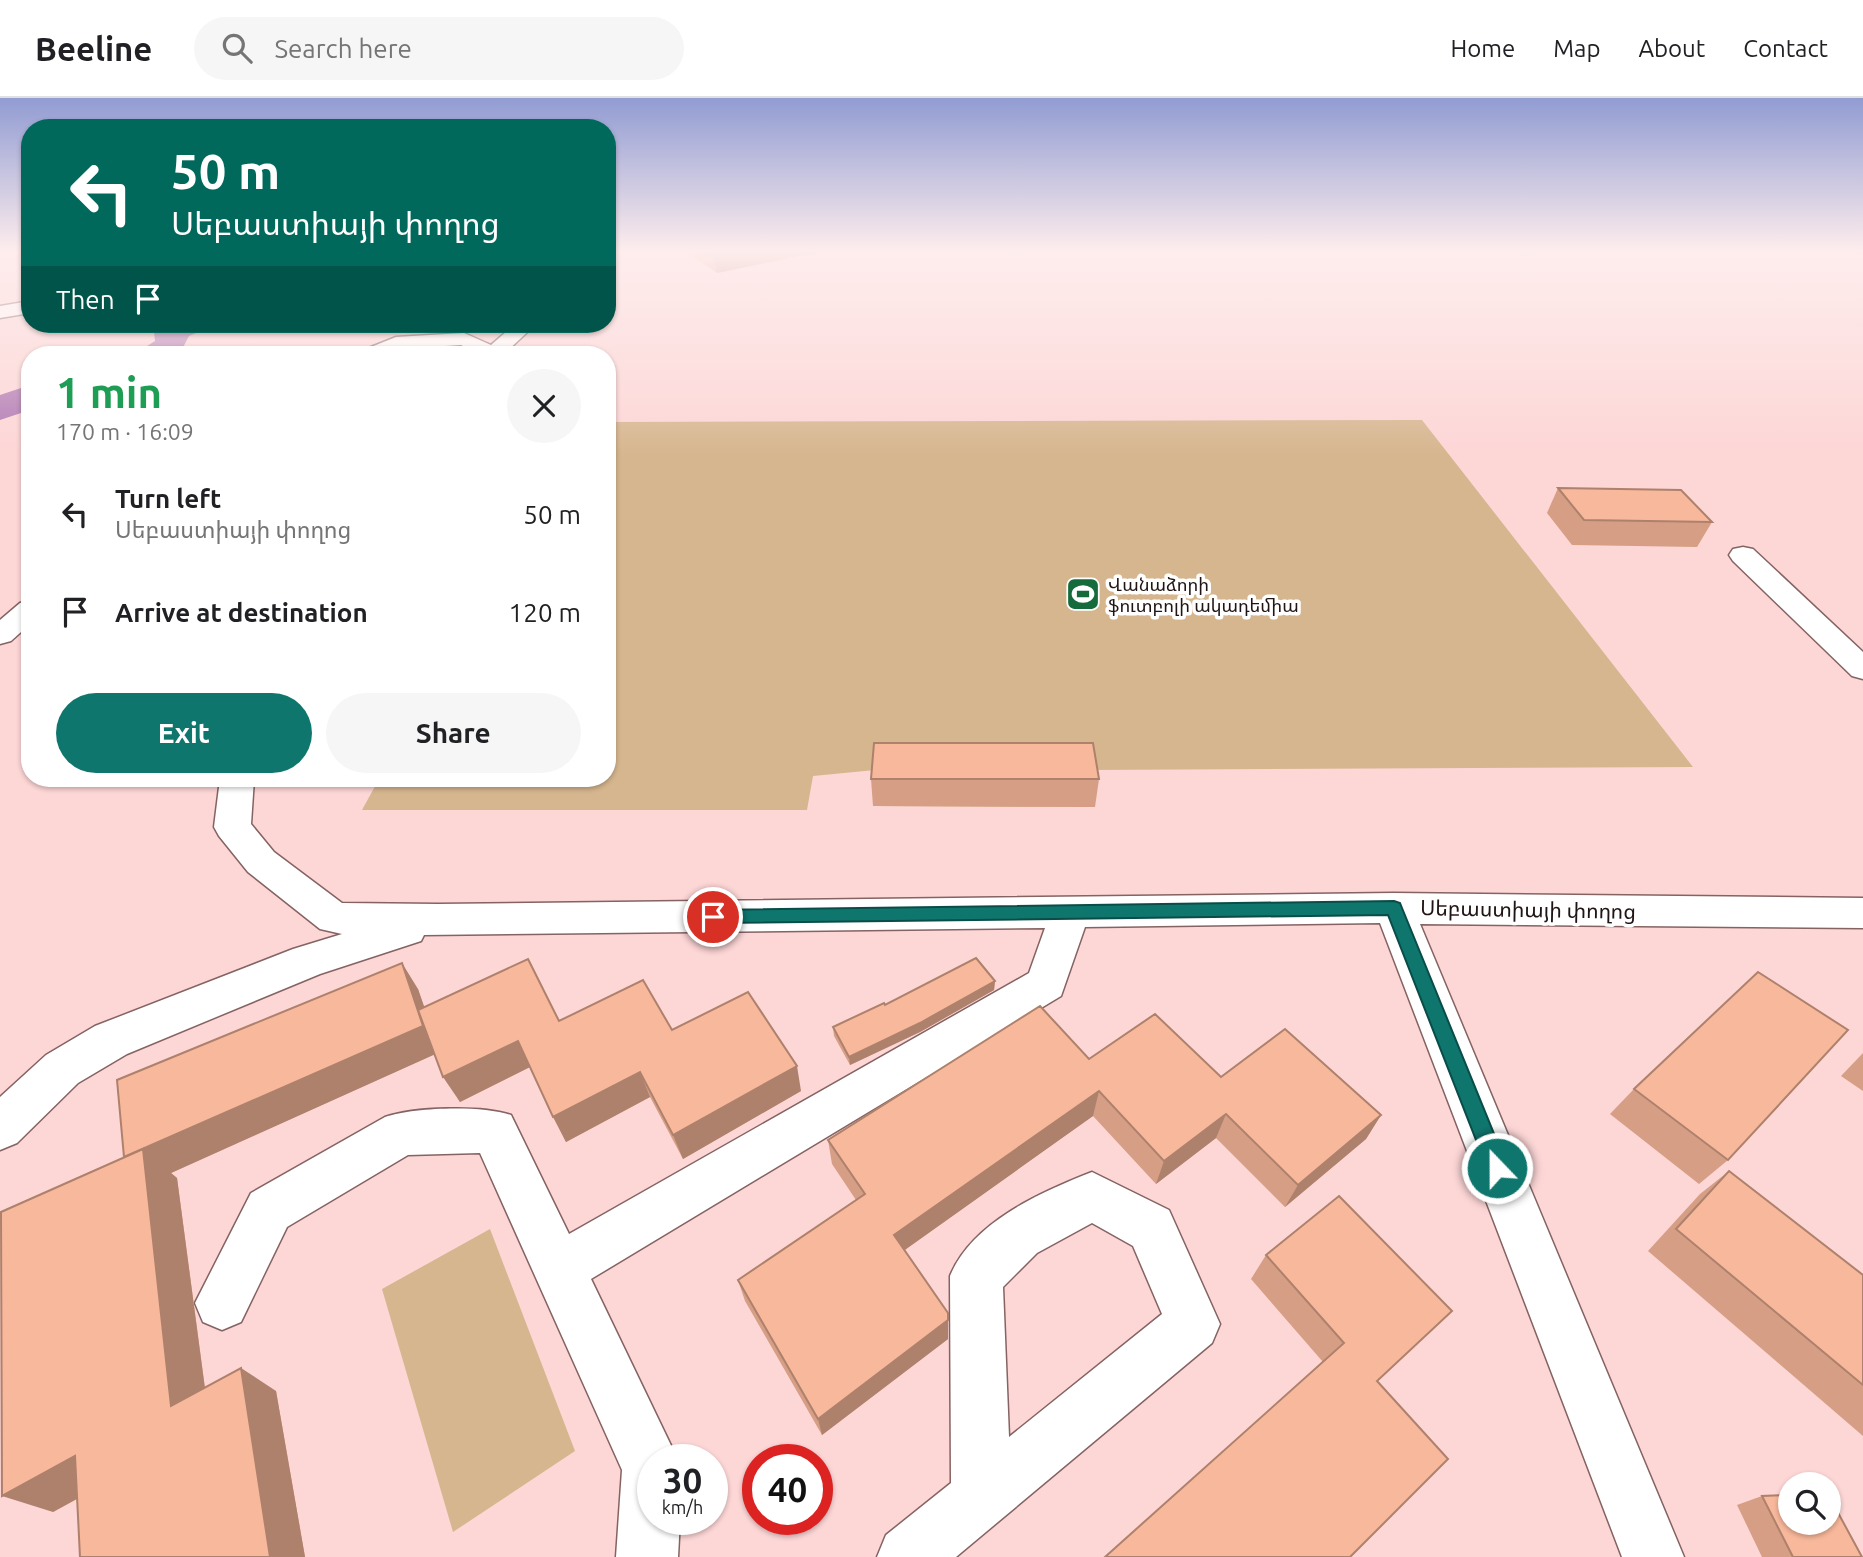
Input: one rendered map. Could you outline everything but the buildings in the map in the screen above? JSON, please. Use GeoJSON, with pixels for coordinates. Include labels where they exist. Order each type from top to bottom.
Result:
{"type":"FeatureCollection","features":[{"type":"Feature","properties":{"kind":"street"},"geometry":{"type":"LineString","coordinates":[[501,346],[516,333]]}},
{"type":"Feature","properties":{"kind":"street"},"geometry":{"type":"LineString","coordinates":[[389,346],[396,343],[464,339],[477,346]]}},
{"type":"Feature","properties":{"kind":"street"},"geometry":{"type":"LineString","coordinates":[[1744,555],[1863,669]]}},
{"type":"Feature","properties":{"kind":"street"},"geometry":{"type":"LineString","coordinates":[[0,635],[21,617]]}},
{"type":"Feature","properties":{"kind":"street"},"geometry":{"type":"LineString","coordinates":[[236,787],[232,827],[261,862],[334,918],[438,920]]}},
{"type":"Feature","properties":{"kind":"street"},"geometry":{"type":"LineString","coordinates":[[1394,908],[1653,1557]]}},
{"type":"Feature","properties":{"kind":"street","name":"Սեբաստիայի փողոց"},"geometry":{"type":"LineString","coordinates":[[438,920],[1394,908],[1863,913]]}},
{"type":"Feature","properties":{"kind":"street"},"geometry":{"type":"LineString","coordinates":[[560,1268],[1046,985],[1070,912]]}},
{"type":"Feature","properties":{"kind":"street"},"geometry":{"type":"LineString","coordinates":[[0,1128],[62,1069],[111,1040],[308,961],[438,920]]}},
{"type":"Feature","properties":{"kind":"street"},"geometry":{"type":"LineString","coordinates":[[222,1303],[269,1210],[402,1133],[494,1131],[652,1469],[647,1557]]}},
{"type":"Feature","properties":{"kind":"street"},"geometry":{"type":"LineString","coordinates":[[908,1557],[1192,1324],[1151,1228],[1092,1196],[1019,1235],[976,1276],[981,1497]]}},
{"type":"Feature","properties":{"kind":"shaded area","name":"Վանաձորի ֆուտբոլի ակադեմիա"},"geometry":{"type":"Polygon","coordinates":[[[1422,420],[1693,767],[1090,770],[1095,807],[873,806],[875,770],[813,776],[807,810],[362,810],[375,787],[616,787],[616,422],[1422,420]]]}},
{"type":"Feature","properties":{"kind":"shaded area"},"geometry":{"type":"Polygon","coordinates":[[[490,1229],[575,1451],[453,1532],[382,1289],[490,1229]]]}},
{"type":"Feature","properties":{"kind":"waterway"},"geometry":{"type":"LineString","coordinates":[[168,346],[173,339],[171,333]]}},
{"type":"Feature","properties":{"kind":"waterway"},"geometry":{"type":"LineString","coordinates":[[0,409],[21,400]]}},
{"type":"Feature","properties":{"kind":"place","name":"Վանաձորի ֆուտբոլի ակադեմիա"},"geometry":{"type":"Point","coordinates":[1083,594]}},
{"type":"Feature","properties":{"kind":"route"},"geometry":{"type":"LineString","coordinates":[[713,917],[1394,908],[1497,1168]]}}]}
